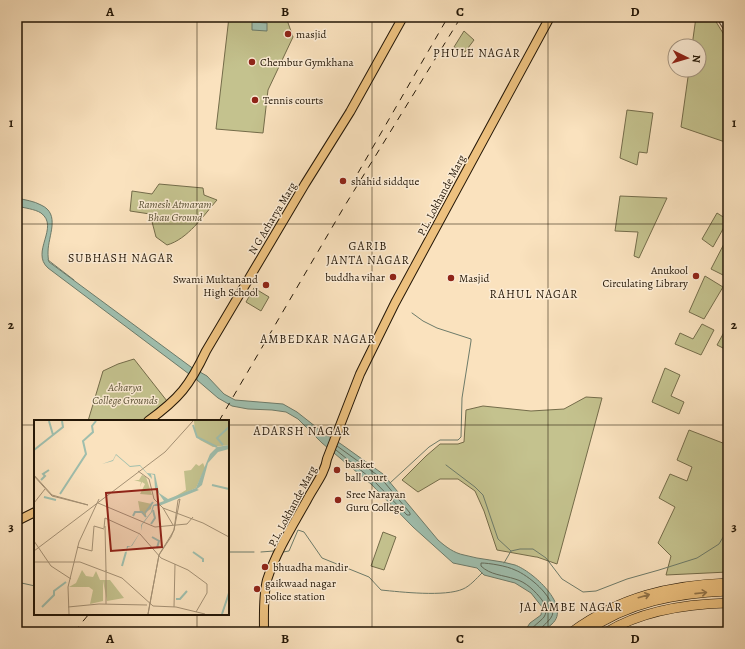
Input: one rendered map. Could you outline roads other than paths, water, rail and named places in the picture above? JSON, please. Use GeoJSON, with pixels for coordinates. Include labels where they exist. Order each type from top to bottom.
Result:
{"type":"FeatureCollection","features":[{"type":"Feature","properties":{"kind":"highway"},"geometry":{"type":"LineString","coordinates":[[572,632],[616,605],[645,595],[690,586],[728,583]]}},
{"type":"Feature","properties":{"kind":"highway"},"geometry":{"type":"LineString","coordinates":[[586,632],[619,612],[647,603],[691,594],[728,591]]}},
{"type":"Feature","properties":{"kind":"highway"},"geometry":{"type":"LineString","coordinates":[[607,632],[624,623],[663,610],[692,605],[728,603]]}},
{"type":"Feature","properties":{"kind":"main road","name":"N G Acharya Marg"},"geometry":{"type":"LineString","coordinates":[[149,420],[172,403],[192,378],[206,351],[285,218],[350,112],[403,17]]}},
{"type":"Feature","properties":{"kind":"main road","name":"P.L. Lokhande Marg"},"geometry":{"type":"LineString","coordinates":[[264,632],[267,580],[285,541],[308,497],[326,467],[328,456],[360,374],[406,282],[550,17]]}},
{"type":"Feature","properties":{"kind":"main road","name":"P.L. Lokhande Marg"},"geometry":{"type":"LineString","coordinates":[[260,632],[260,594],[266,573],[281,540],[321,463],[328,456]]}},
{"type":"Feature","properties":{"kind":"main road"},"geometry":{"type":"LineString","coordinates":[[17,521],[34,512]]}},
{"type":"Feature","properties":{"kind":"street"},"geometry":{"type":"LineString","coordinates":[[720,17],[728,30]]}},
{"type":"Feature","properties":{"kind":"water"},"geometry":{"type":"Polygon","coordinates":[[[252,22],[267,23],[267,31],[252,30],[252,22]]]}},
{"type":"Feature","properties":{"kind":"water"},"geometry":{"type":"Polygon","coordinates":[[[17,198],[38,204],[47,209],[51,214],[52,226],[48,252],[49,262],[191,367],[207,376],[224,394],[235,400],[283,404],[297,412],[325,434],[383,474],[438,540],[450,549],[470,557],[515,565],[531,574],[554,599],[557,608],[557,617],[552,624],[542,631],[524,632],[530,623],[541,615],[542,607],[531,593],[515,583],[484,575],[477,568],[453,563],[413,527],[371,484],[322,443],[298,419],[286,412],[248,409],[232,406],[218,398],[197,380],[48,268],[43,262],[42,255],[48,225],[46,219],[39,212],[17,206],[17,198]]]}},
{"type":"Feature","properties":{"kind":"waterway"},"geometry":{"type":"LineString","coordinates":[[48,260],[74,280]]}},
{"type":"Feature","properties":{"kind":"waterway"},"geometry":{"type":"LineString","coordinates":[[390,483],[429,447],[440,440],[458,440],[461,437],[462,398],[471,339],[437,328],[423,321],[412,313]]}},
{"type":"Feature","properties":{"kind":"waterway"},"geometry":{"type":"LineString","coordinates":[[446,465],[483,495],[498,539],[511,551]]}},
{"type":"Feature","properties":{"kind":"waterway"},"geometry":{"type":"LineString","coordinates":[[504,563],[511,551],[533,549],[546,558],[562,579],[583,592],[596,591],[627,579],[697,558],[719,544],[728,529]]}},
{"type":"Feature","properties":{"kind":"waterway"},"geometry":{"type":"LineString","coordinates":[[283,552],[289,551],[298,530],[304,532],[322,558],[369,577],[381,590],[445,593],[463,589],[482,573]]}},
{"type":"Feature","properties":{"kind":"waterway"},"geometry":{"type":"LineString","coordinates":[[261,552],[274,551]]}},
{"type":"Feature","properties":{"kind":"waterway"},"geometry":{"type":"LineString","coordinates":[[229,552],[254,552]]}},
{"type":"Feature","properties":{"kind":"waterway"},"geometry":{"type":"LineString","coordinates":[[17,582],[34,586]]}},
{"type":"Feature","properties":{"kind":"railway"},"geometry":{"type":"LineString","coordinates":[[351,185],[448,17]]}},
{"type":"Feature","properties":{"kind":"railway"},"geometry":{"type":"LineString","coordinates":[[220,420],[344,207],[461,17]]}},
{"type":"Feature","properties":{"kind":"railway"},"geometry":{"type":"LineString","coordinates":[[74,632],[88,615]]}},
{"type":"Feature","properties":{"kind":"place","name":"masjid"},"geometry":{"type":"Point","coordinates":[288,34]}},
{"type":"Feature","properties":{"kind":"place","name":"Chembur Gymkhana"},"geometry":{"type":"Point","coordinates":[252,62]}},
{"type":"Feature","properties":{"kind":"place","name":"Tennis courts"},"geometry":{"type":"Point","coordinates":[255,100]}},
{"type":"Feature","properties":{"kind":"place","name":"shahid siddque"},"geometry":{"type":"Point","coordinates":[343,181]}},
{"type":"Feature","properties":{"kind":"place","name":"Anukool Circulating Library"},"geometry":{"type":"Point","coordinates":[696,276]}},
{"type":"Feature","properties":{"kind":"place","name":"buddha vihar"},"geometry":{"type":"Point","coordinates":[393,277]}},
{"type":"Feature","properties":{"kind":"place","name":"Masjid"},"geometry":{"type":"Point","coordinates":[451,278]}},
{"type":"Feature","properties":{"kind":"place","name":"Swami Muktanand High School"},"geometry":{"type":"Point","coordinates":[266,285]}},
{"type":"Feature","properties":{"kind":"place","name":"basket ball court"},"geometry":{"type":"Point","coordinates":[337,470]}},
{"type":"Feature","properties":{"kind":"place","name":"Sree Narayan Guru College"},"geometry":{"type":"Point","coordinates":[338,500]}},
{"type":"Feature","properties":{"kind":"place","name":"bhuadha mandir"},"geometry":{"type":"Point","coordinates":[265,567]}},
{"type":"Feature","properties":{"kind":"place","name":"gaikwaad nagar police station"},"geometry":{"type":"Point","coordinates":[257,589]}},
{"type":"Feature","properties":{"kind":"district","name":"PHULE NAGAR"},"geometry":{"type":"Point","coordinates":[477,53]}},
{"type":"Feature","properties":{"kind":"district","name":"GARIB JANTA NAGAR"},"geometry":{"type":"Point","coordinates":[368,253]}},
{"type":"Feature","properties":{"kind":"district","name":"SUBHASH NAGAR"},"geometry":{"type":"Point","coordinates":[121,258]}},
{"type":"Feature","properties":{"kind":"district","name":"RAHUL NAGAR"},"geometry":{"type":"Point","coordinates":[534,294]}},
{"type":"Feature","properties":{"kind":"district","name":"AMBEDKAR NAGAR"},"geometry":{"type":"Point","coordinates":[318,339]}},
{"type":"Feature","properties":{"kind":"district","name":"ADARSH NAGAR"},"geometry":{"type":"Point","coordinates":[302,431]}},
{"type":"Feature","properties":{"kind":"district","name":"JAI AMBE NAGAR"},"geometry":{"type":"Point","coordinates":[571,607]}},
{"type":"Feature","properties":{"kind":"park label","name":"Ramesh Atmaram Bhau Ground"},"geometry":{"type":"Point","coordinates":[175,210]}},
{"type":"Feature","properties":{"kind":"park label","name":"Acharya College Grounds"},"geometry":{"type":"Point","coordinates":[125,393]}}]}
